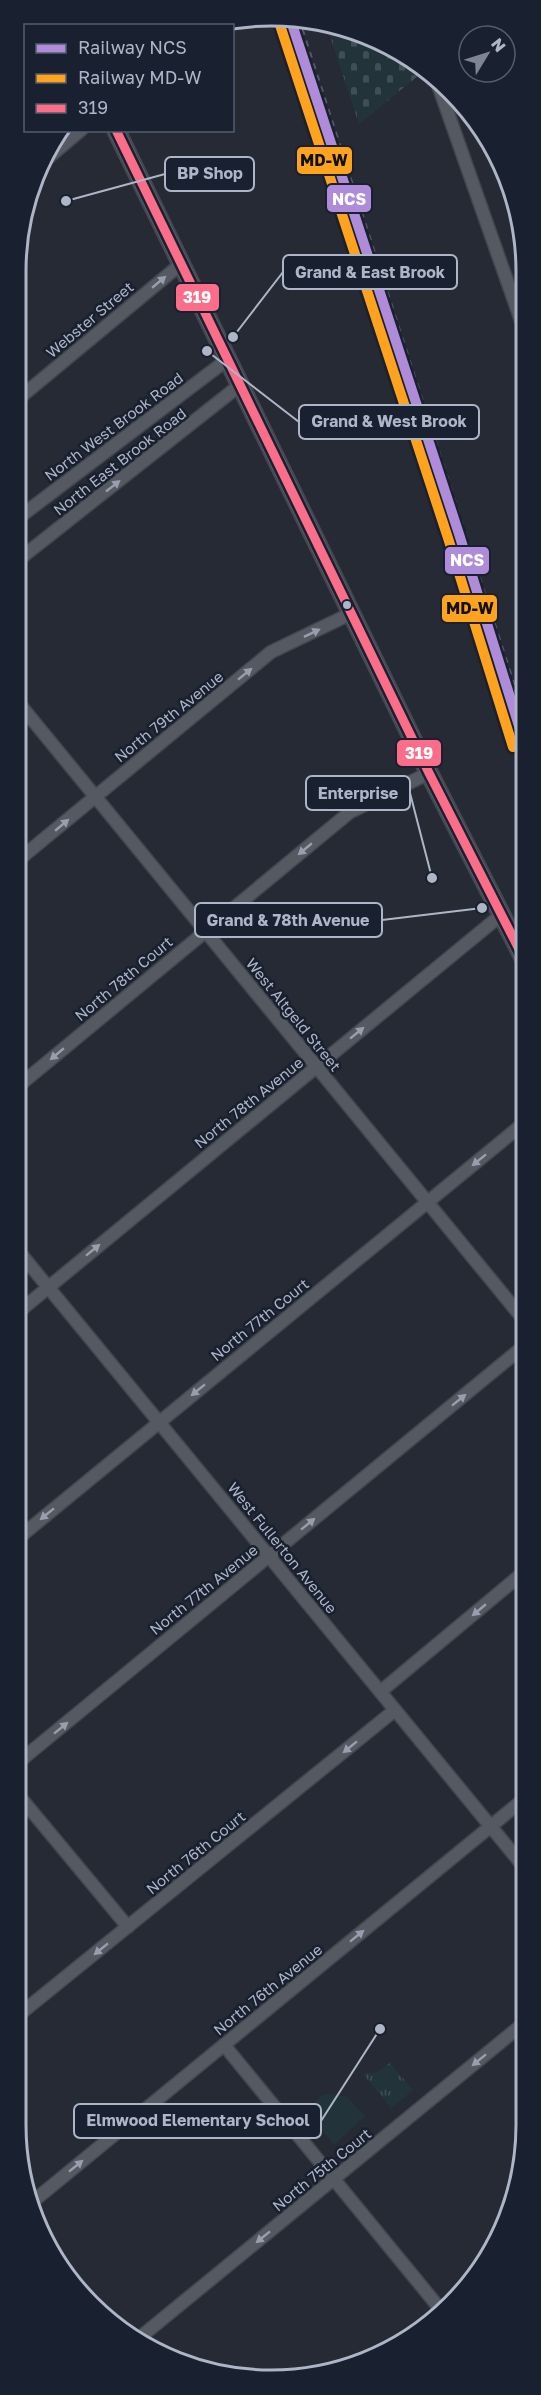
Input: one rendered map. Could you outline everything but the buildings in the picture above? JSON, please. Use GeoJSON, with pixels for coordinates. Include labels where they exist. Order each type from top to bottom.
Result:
{"type":"FeatureCollection","features":[{"type":"Feature","properties":{"kind":"main road"},"geometry":{"type":"LineString","coordinates":[[117,132],[429,773],[516,944]]}},
{"type":"Feature","properties":{"kind":"street"},"geometry":{"type":"LineString","coordinates":[[442,95],[516,306]]}},
{"type":"Feature","properties":{"kind":"street"},"geometry":{"type":"LineString","coordinates":[[57,150],[79,132]]}},
{"type":"Feature","properties":{"kind":"street","name":"Webster Street"},"geometry":{"type":"LineString","coordinates":[[26,393],[181,264]]}},
{"type":"Feature","properties":{"kind":"street","name":"North West Brook Road"},"geometry":{"type":"LineString","coordinates":[[26,512],[228,359]]}},
{"type":"Feature","properties":{"kind":"street","name":"North East Brook Road"},"geometry":{"type":"LineString","coordinates":[[26,554],[240,385]]}},
{"type":"Feature","properties":{"kind":"street","name":"North 79th Avenue"},"geometry":{"type":"LineString","coordinates":[[26,854],[271,652],[352,613]]}},
{"type":"Feature","properties":{"kind":"street","name":"West Altgeld Street"},"geometry":{"type":"LineString","coordinates":[[26,712],[516,1310]]}},
{"type":"Feature","properties":{"kind":"street","name":"North 78th Court"},"geometry":{"type":"LineString","coordinates":[[26,1080],[350,812],[429,773]]}},
{"type":"Feature","properties":{"kind":"street","name":"North 78th Avenue"},"geometry":{"type":"LineString","coordinates":[[26,1306],[501,915]]}},
{"type":"Feature","properties":{"kind":"street","name":"North 77th Court"},"geometry":{"type":"LineString","coordinates":[[26,1532],[516,1130]]}},
{"type":"Feature","properties":{"kind":"street","name":"West Fullerton Avenue"},"geometry":{"type":"LineString","coordinates":[[26,1260],[516,1857]]}},
{"type":"Feature","properties":{"kind":"street","name":"North 77th Avenue"},"geometry":{"type":"LineString","coordinates":[[26,1756],[516,1353]]}},
{"type":"Feature","properties":{"kind":"street"},"geometry":{"type":"LineString","coordinates":[[380,1692],[516,1579]]}},
{"type":"Feature","properties":{"kind":"street","name":"North 76th Court"},"geometry":{"type":"LineString","coordinates":[[26,2010],[395,1710]]}},
{"type":"Feature","properties":{"kind":"street"},"geometry":{"type":"LineString","coordinates":[[26,1804],[128,1927]]}},
{"type":"Feature","properties":{"kind":"street","name":"North 76th Avenue"},"geometry":{"type":"LineString","coordinates":[[37,2198],[516,1805]]}},
{"type":"Feature","properties":{"kind":"street","name":"North 75th Court"},"geometry":{"type":"LineString","coordinates":[[144,2334],[516,2030]]}},
{"type":"Feature","properties":{"kind":"street"},"geometry":{"type":"LineString","coordinates":[[224,2045],[437,2305]]}},
{"type":"Feature","properties":{"kind":"green space"},"geometry":{"type":"Polygon","coordinates":[[[329,33],[379,51],[419,75],[359,124],[329,33]]]}},
{"type":"Feature","properties":{"kind":"green space"},"geometry":{"type":"Polygon","coordinates":[[[390,2063],[413,2090],[391,2108],[363,2074],[377,2072],[390,2063]]]}},
{"type":"Feature","properties":{"kind":"green space"},"geometry":{"type":"Polygon","coordinates":[[[323,2095],[347,2097],[365,2116],[334,2145],[306,2109],[323,2095]]]}},
{"type":"Feature","properties":{"kind":"railway"},"geometry":{"type":"LineString","coordinates":[[301,28],[516,692]]}},
{"type":"Feature","properties":{"kind":"rail line","name":"MD-W"},"geometry":{"type":"LineString","coordinates":[[280,26],[448,538],[513,747]]}},
{"type":"Feature","properties":{"kind":"rail line","name":"NCS"},"geometry":{"type":"LineString","coordinates":[[293,27],[459,534],[516,716]]}},
{"type":"Feature","properties":{"kind":"transit line","name":"319"},"geometry":{"type":"LineString","coordinates":[[117,132],[429,773],[516,943]]}},
{"type":"Feature","properties":{"kind":"place","name":"BP Shop"},"geometry":{"type":"Point","coordinates":[66,201]}},
{"type":"Feature","properties":{"kind":"place","name":"Grand & East Brook"},"geometry":{"type":"Point","coordinates":[233,337]}},
{"type":"Feature","properties":{"kind":"place","name":"Grand & West Brook"},"geometry":{"type":"Point","coordinates":[207,351]}},
{"type":"Feature","properties":{"kind":"place","name":"Enterprise"},"geometry":{"type":"Point","coordinates":[432,878]}},
{"type":"Feature","properties":{"kind":"place","name":"Grand & 78th Avenue"},"geometry":{"type":"Point","coordinates":[482,908]}},
{"type":"Feature","properties":{"kind":"place","name":"Elmwood Elementary School"},"geometry":{"type":"Point","coordinates":[380,2029]}}]}
